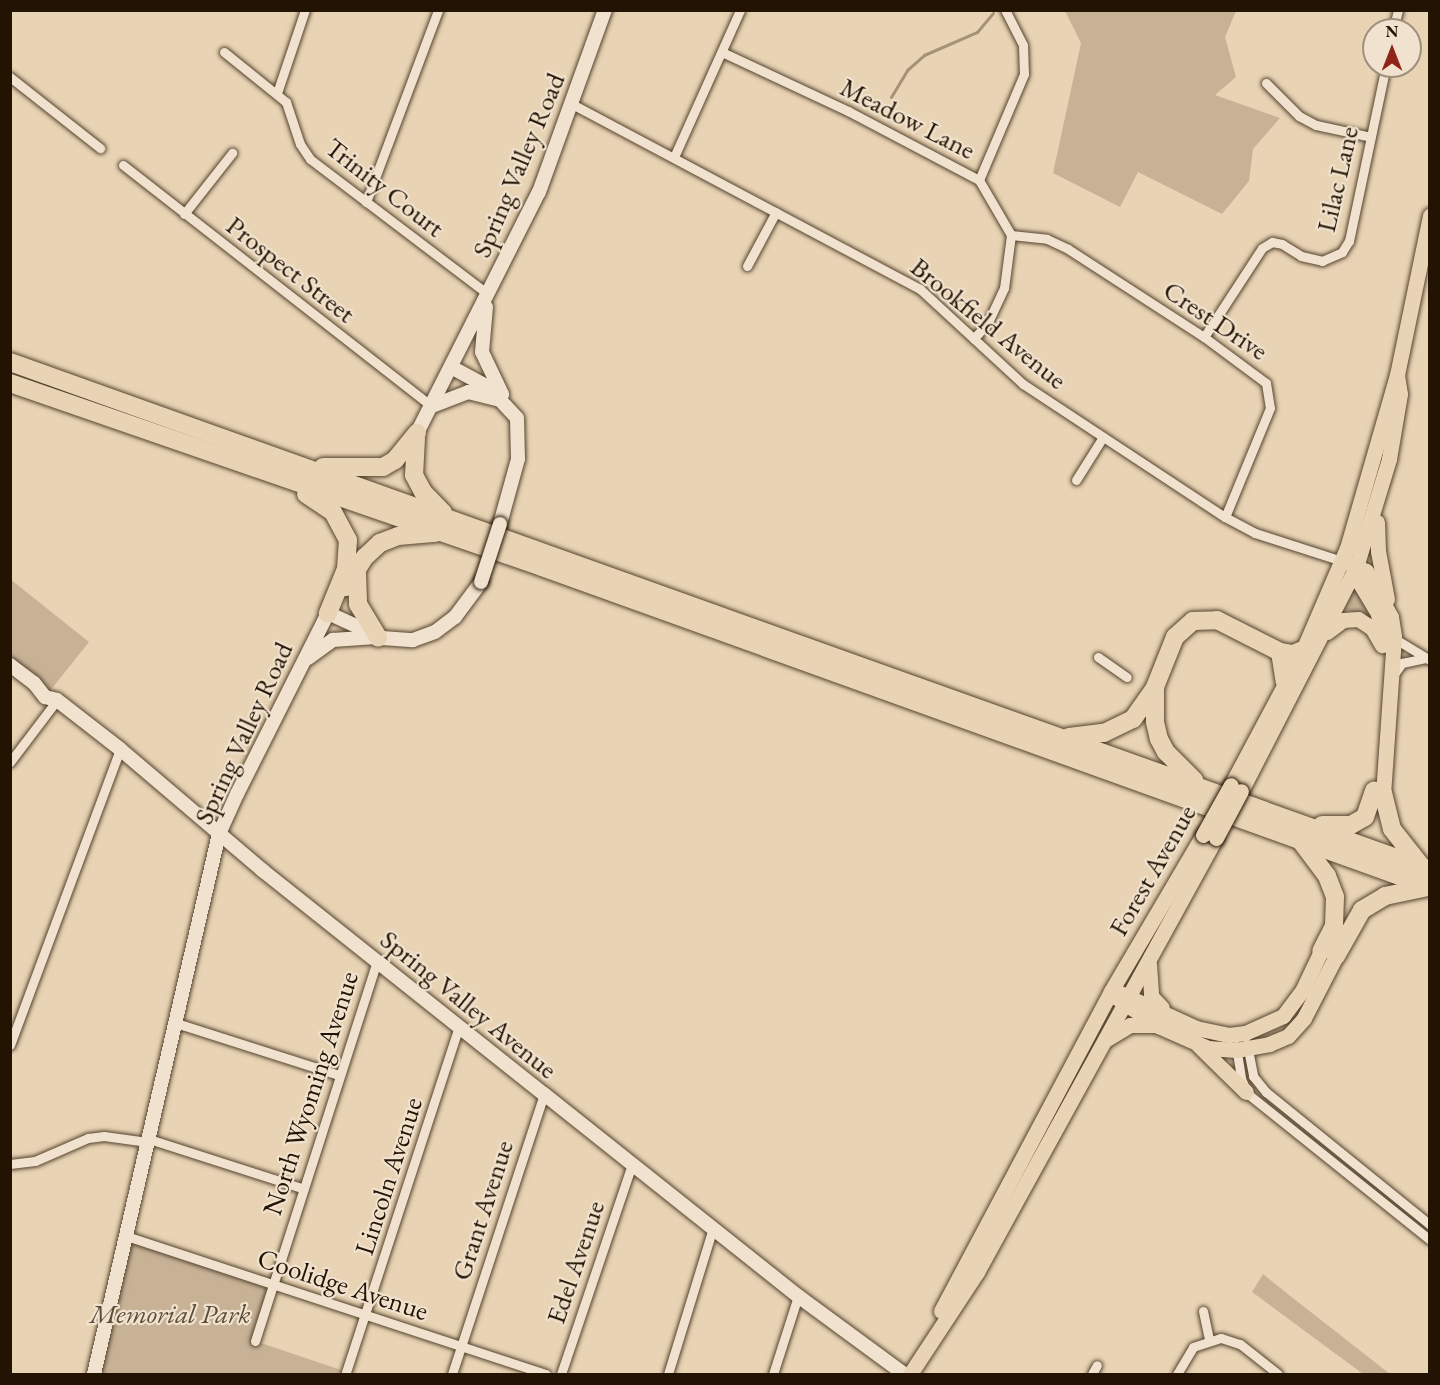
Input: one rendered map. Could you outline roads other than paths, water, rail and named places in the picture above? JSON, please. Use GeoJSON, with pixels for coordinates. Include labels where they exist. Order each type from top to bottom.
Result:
{"type":"FeatureCollection","features":[{"type":"Feature","properties":{"kind":"highway"},"geometry":{"type":"LineString","coordinates":[[10,362],[300,465],[446,525],[1299,832],[1426,869]]}},
{"type":"Feature","properties":{"kind":"highway"},"geometry":{"type":"LineString","coordinates":[[10,383],[255,470],[446,525],[1205,788],[1299,832],[1429,887]]}},
{"type":"Feature","properties":{"kind":"highway"},"geometry":{"type":"LineString","coordinates":[[300,465],[383,467],[395,460],[417,433]]}},
{"type":"Feature","properties":{"kind":"highway"},"geometry":{"type":"LineString","coordinates":[[417,433],[414,475],[446,525]]}},
{"type":"Feature","properties":{"kind":"highway"},"geometry":{"type":"LineString","coordinates":[[255,470],[315,498],[333,512],[347,532],[346,569],[328,613]]}},
{"type":"Feature","properties":{"kind":"highway"},"geometry":{"type":"LineString","coordinates":[[328,613],[369,552],[386,540],[446,525]]}},
{"type":"Feature","properties":{"kind":"highway"},"geometry":{"type":"LineString","coordinates":[[357,573],[358,604],[378,637]]}},
{"type":"Feature","properties":{"kind":"highway"},"geometry":{"type":"LineString","coordinates":[[1064,738],[1121,727],[1143,708],[1155,687],[1175,637],[1193,621],[1226,622],[1280,652],[1293,654],[1303,650]]}},
{"type":"Feature","properties":{"kind":"highway"},"geometry":{"type":"LineString","coordinates":[[1280,652],[1285,682]]}},
{"type":"Feature","properties":{"kind":"highway"},"geometry":{"type":"LineString","coordinates":[[1155,687],[1155,722],[1166,752],[1205,788]]}},
{"type":"Feature","properties":{"kind":"highway"},"geometry":{"type":"LineString","coordinates":[[1299,832],[1351,825],[1371,808],[1379,792]]}},
{"type":"Feature","properties":{"kind":"highway"},"geometry":{"type":"LineString","coordinates":[[1379,792],[1392,829],[1426,869]]}},
{"type":"Feature","properties":{"kind":"highway"},"geometry":{"type":"LineString","coordinates":[[1299,832],[1328,876],[1335,897],[1334,926],[1329,954]]}},
{"type":"Feature","properties":{"kind":"highway"},"geometry":{"type":"LineString","coordinates":[[1329,954],[1362,910],[1385,897],[1429,887]]}},
{"type":"Feature","properties":{"kind":"main road","name":"Forest Avenue"},"geometry":{"type":"LineString","coordinates":[[910,1374],[977,1272],[1099,1044],[1149,960],[1209,837],[1324,633],[1349,564],[1389,393],[1397,375],[1430,215]]}},
{"type":"Feature","properties":{"kind":"main road","name":"Forest Avenue"},"geometry":{"type":"LineString","coordinates":[[1236,788],[1285,682],[1349,564],[1378,503],[1400,394],[1397,375]]}},
{"type":"Feature","properties":{"kind":"main road"},"geometry":{"type":"LineString","coordinates":[[1378,503],[1378,551],[1391,617],[1379,792]]}},
{"type":"Feature","properties":{"kind":"main road"},"geometry":{"type":"LineString","coordinates":[[1349,564],[1366,571],[1391,617]]}},
{"type":"Feature","properties":{"kind":"main road"},"geometry":{"type":"LineString","coordinates":[[1349,564],[1378,614],[1388,640],[1393,676],[1379,792]]}},
{"type":"Feature","properties":{"kind":"main road"},"geometry":{"type":"LineString","coordinates":[[1324,633],[1343,620],[1358,619],[1388,640]]}},
{"type":"Feature","properties":{"kind":"main road","name":"Forest Avenue"},"geometry":{"type":"LineString","coordinates":[[910,1374],[1112,991],[1209,837]]}},
{"type":"Feature","properties":{"kind":"main road"},"geometry":{"type":"LineString","coordinates":[[1195,1043],[1241,1042],[1283,1016],[1329,954]]}},
{"type":"Feature","properties":{"kind":"main road"},"geometry":{"type":"LineString","coordinates":[[1149,960],[1151,996],[1163,1020]]}},
{"type":"Feature","properties":{"kind":"main road"},"geometry":{"type":"LineString","coordinates":[[1112,991],[1163,1020],[1195,1043],[1246,1092]]}},
{"type":"Feature","properties":{"kind":"main road"},"geometry":{"type":"LineString","coordinates":[[1099,1044],[1130,1025],[1163,1020],[1241,1042]]}},
{"type":"Feature","properties":{"kind":"street"},"geometry":{"type":"LineString","coordinates":[[277,93],[305,10]]}},
{"type":"Feature","properties":{"kind":"street"},"geometry":{"type":"LineString","coordinates":[[366,202],[438,10]]}},
{"type":"Feature","properties":{"kind":"street","name":"Spring Valley Road"},"geometry":{"type":"LineString","coordinates":[[417,433],[539,192],[605,10]]}},
{"type":"Feature","properties":{"kind":"street"},"geometry":{"type":"LineString","coordinates":[[674,157],[740,10]]}},
{"type":"Feature","properties":{"kind":"street"},"geometry":{"type":"LineString","coordinates":[[979,180],[1024,74],[1023,45],[1005,10]]}},
{"type":"Feature","properties":{"kind":"street","name":"Trinity Court"},"geometry":{"type":"LineString","coordinates":[[224,52],[277,93],[290,110],[300,144],[310,159],[488,294]]}},
{"type":"Feature","properties":{"kind":"street","name":"Meadow Lane"},"geometry":{"type":"LineString","coordinates":[[723,52],[848,111],[979,180],[1011,236]]}},
{"type":"Feature","properties":{"kind":"street"},"geometry":{"type":"LineString","coordinates":[[10,78],[100,148]]}},
{"type":"Feature","properties":{"kind":"street","name":"Lilac Lane"},"geometry":{"type":"LineString","coordinates":[[1204,337],[1262,248],[1272,242],[1282,244],[1301,256],[1322,261],[1342,252],[1348,241],[1383,78]]}},
{"type":"Feature","properties":{"kind":"street"},"geometry":{"type":"LineString","coordinates":[[1266,83],[1299,116],[1316,125],[1371,137]]}},
{"type":"Feature","properties":{"kind":"street","name":"Brookfield Avenue"},"geometry":{"type":"LineString","coordinates":[[572,104],[920,290],[1023,384],[1225,518],[1256,533],[1349,564]]}},
{"type":"Feature","properties":{"kind":"street"},"geometry":{"type":"LineString","coordinates":[[184,214],[232,153]]}},
{"type":"Feature","properties":{"kind":"street","name":"Prospect Street"},"geometry":{"type":"LineString","coordinates":[[123,165],[432,406]]}},
{"type":"Feature","properties":{"kind":"street"},"geometry":{"type":"LineString","coordinates":[[747,267],[776,212]]}},
{"type":"Feature","properties":{"kind":"street"},"geometry":{"type":"LineString","coordinates":[[974,338],[988,323],[1004,288],[1011,236]]}},
{"type":"Feature","properties":{"kind":"street","name":"Crest Drive"},"geometry":{"type":"LineString","coordinates":[[1011,236],[1047,240],[1068,249],[1259,375],[1271,400],[1225,518]]}},
{"type":"Feature","properties":{"kind":"street"},"geometry":{"type":"LineString","coordinates":[[301,663],[333,640],[378,637],[406,641],[435,632],[455,617],[481,582],[500,524],[520,443],[517,418],[507,404],[482,352],[488,294]]}},
{"type":"Feature","properties":{"kind":"street"},"geometry":{"type":"LineString","coordinates":[[451,367],[481,382],[507,404]]}},
{"type":"Feature","properties":{"kind":"street"},"geometry":{"type":"LineString","coordinates":[[432,406],[468,392],[507,404]]}},
{"type":"Feature","properties":{"kind":"street"},"geometry":{"type":"LineString","coordinates":[[1076,480],[1103,437]]}},
{"type":"Feature","properties":{"kind":"street"},"geometry":{"type":"LineString","coordinates":[[328,613],[378,637]]}},
{"type":"Feature","properties":{"kind":"street","name":"Spring Valley Road"},"geometry":{"type":"LineString","coordinates":[[94,1374],[219,834],[301,663],[328,613]]}},
{"type":"Feature","properties":{"kind":"street"},"geometry":{"type":"LineString","coordinates":[[1388,640],[1428,659]]}},
{"type":"Feature","properties":{"kind":"street"},"geometry":{"type":"LineString","coordinates":[[1098,657],[1127,676]]}},
{"type":"Feature","properties":{"kind":"street"},"geometry":{"type":"LineString","coordinates":[[1393,676],[1402,663],[1428,659]]}},
{"type":"Feature","properties":{"kind":"street","name":"Spring Valley Avenue"},"geometry":{"type":"LineString","coordinates":[[10,665],[34,683],[45,697],[57,700],[120,749],[219,834],[798,1296],[904,1374]]}},
{"type":"Feature","properties":{"kind":"street"},"geometry":{"type":"LineString","coordinates":[[10,762],[57,700]]}},
{"type":"Feature","properties":{"kind":"street"},"geometry":{"type":"LineString","coordinates":[[10,1045],[120,749]]}},
{"type":"Feature","properties":{"kind":"street","name":"North Wyoming Avenue"},"geometry":{"type":"LineString","coordinates":[[255,1341],[270,1284],[377,961]]}},
{"type":"Feature","properties":{"kind":"street"},"geometry":{"type":"LineString","coordinates":[[176,1023],[339,1075]]}},
{"type":"Feature","properties":{"kind":"street","name":"Lincoln Avenue"},"geometry":{"type":"LineString","coordinates":[[346,1372],[459,1027]]}},
{"type":"Feature","properties":{"kind":"street"},"geometry":{"type":"LineString","coordinates":[[1241,1042],[1246,1092],[1430,1240]]}},
{"type":"Feature","properties":{"kind":"street"},"geometry":{"type":"LineString","coordinates":[[1241,1042],[1253,1076],[1266,1092],[1430,1225]]}},
{"type":"Feature","properties":{"kind":"street","name":"Grant Avenue"},"geometry":{"type":"LineString","coordinates":[[452,1374],[544,1094]]}},
{"type":"Feature","properties":{"kind":"street"},"geometry":{"type":"LineString","coordinates":[[10,1164],[35,1161],[88,1138],[104,1136],[148,1141],[302,1188]]}},
{"type":"Feature","properties":{"kind":"street","name":"Edel Avenue"},"geometry":{"type":"LineString","coordinates":[[561,1374],[632,1164]]}},
{"type":"Feature","properties":{"kind":"street"},"geometry":{"type":"LineString","coordinates":[[668,1374],[713,1228]]}},
{"type":"Feature","properties":{"kind":"street","name":"Coolidge Avenue"},"geometry":{"type":"LineString","coordinates":[[126,1236],[546,1374]]}},
{"type":"Feature","properties":{"kind":"street"},"geometry":{"type":"LineString","coordinates":[[773,1374],[798,1296]]}},
{"type":"Feature","properties":{"kind":"street"},"geometry":{"type":"LineString","coordinates":[[1203,1311],[1209,1339]]}},
{"type":"Feature","properties":{"kind":"street"},"geometry":{"type":"LineString","coordinates":[[1177,1374],[1186,1354],[1209,1339],[1240,1344],[1278,1374]]}},
{"type":"Feature","properties":{"kind":"street"},"geometry":{"type":"LineString","coordinates":[[1092,1374],[1097,1365]]}},
{"type":"Feature","properties":{"kind":"waterway"},"geometry":{"type":"LineString","coordinates":[[891,97],[907,70],[924,55],[977,32],[993,13]]}},
{"type":"Feature","properties":{"kind":"park label","name":"Memorial Park"},"geometry":{"type":"Point","coordinates":[170,1314]}}]}
